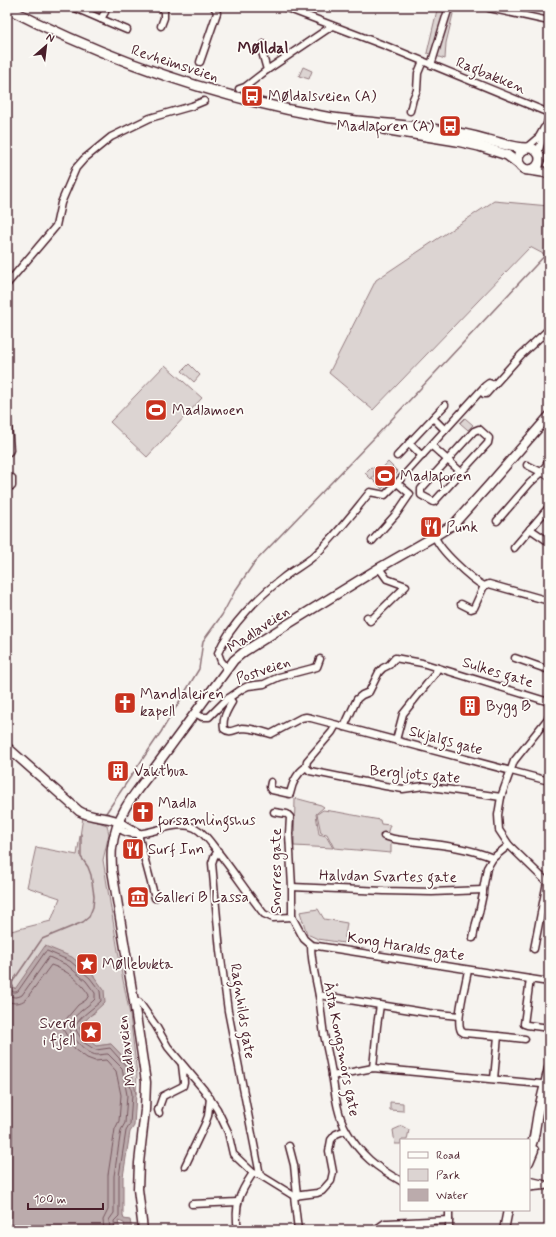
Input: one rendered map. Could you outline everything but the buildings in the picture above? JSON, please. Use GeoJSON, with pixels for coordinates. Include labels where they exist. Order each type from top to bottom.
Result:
{"type":"FeatureCollection","features":[{"type":"Feature","properties":{"kind":"main road","name":"Revheimsveien"},"geometry":{"type":"LineString","coordinates":[[7,8],[84,45],[130,64],[182,82],[258,103],[343,119],[386,130],[479,146],[507,155],[520,164]]}},
{"type":"Feature","properties":{"kind":"main road","name":"Revheimsveien"},"geometry":{"type":"LineString","coordinates":[[343,119],[458,133],[490,140],[512,147],[526,148]]}},
{"type":"Feature","properties":{"kind":"main road"},"geometry":{"type":"LineString","coordinates":[[549,164],[534,149],[526,148],[519,155],[518,161],[523,168],[549,173]]}},
{"type":"Feature","properties":{"kind":"main road"},"geometry":{"type":"LineString","coordinates":[[530,170],[537,166],[540,161],[539,155]]}},
{"type":"Feature","properties":{"kind":"main road","name":"Madlaveien"},"geometry":{"type":"LineString","coordinates":[[143,1230],[138,1189],[146,1082],[112,870],[112,850],[123,811],[145,778],[234,660],[245,651],[379,568],[454,524],[549,416]]}},
{"type":"Feature","properties":{"kind":"main road"},"geometry":{"type":"LineString","coordinates":[[7,747],[79,811],[88,816],[112,818],[119,825]]}},
{"type":"Feature","properties":{"kind":"main road"},"geometry":{"type":"LineString","coordinates":[[530,1150],[534,1137],[543,1082],[549,1068]]}},
{"type":"Feature","properties":{"kind":"main road"},"geometry":{"type":"LineString","coordinates":[[530,1159],[538,1138],[542,1112],[543,1082]]}},
{"type":"Feature","properties":{"kind":"main road"},"geometry":{"type":"LineString","coordinates":[[504,1230],[508,1211]]}},
{"type":"Feature","properties":{"kind":"street"},"geometry":{"type":"LineString","coordinates":[[73,7],[127,30]]}},
{"type":"Feature","properties":{"kind":"street"},"geometry":{"type":"LineString","coordinates":[[101,19],[106,7]]}},
{"type":"Feature","properties":{"kind":"street"},"geometry":{"type":"LineString","coordinates":[[154,7],[164,7],[164,18],[161,26]]}},
{"type":"Feature","properties":{"kind":"street"},"geometry":{"type":"LineString","coordinates":[[200,62],[217,13],[214,7]]}},
{"type":"Feature","properties":{"kind":"street","name":"Ragbakken"},"geometry":{"type":"LineString","coordinates":[[284,7],[549,113]]}},
{"type":"Feature","properties":{"kind":"street"},"geometry":{"type":"LineString","coordinates":[[431,65],[449,7]]}},
{"type":"Feature","properties":{"kind":"street"},"geometry":{"type":"LineString","coordinates":[[489,8],[549,22]]}},
{"type":"Feature","properties":{"kind":"street"},"geometry":{"type":"LineString","coordinates":[[240,89],[332,26]]}},
{"type":"Feature","properties":{"kind":"street"},"geometry":{"type":"LineString","coordinates":[[264,44],[262,52],[267,70]]}},
{"type":"Feature","properties":{"kind":"street"},"geometry":{"type":"LineString","coordinates":[[410,111],[417,90],[418,73],[423,62]]}},
{"type":"Feature","properties":{"kind":"street"},"geometry":{"type":"LineString","coordinates":[[7,284],[56,226],[61,203],[76,168],[84,159],[111,137],[150,118],[204,101]]}},
{"type":"Feature","properties":{"kind":"street"},"geometry":{"type":"LineString","coordinates":[[526,148],[539,137],[548,119]]}},
{"type":"Feature","properties":{"kind":"street"},"geometry":{"type":"LineString","coordinates":[[539,155],[548,119]]}},
{"type":"Feature","properties":{"kind":"street"},"geometry":{"type":"LineString","coordinates":[[227,668],[221,662],[218,653],[221,646],[235,625],[257,601],[284,577],[312,558],[326,544],[370,492],[385,495],[432,446],[481,391],[488,384],[494,385],[521,355],[549,329]]}},
{"type":"Feature","properties":{"kind":"street"},"geometry":{"type":"LineString","coordinates":[[544,335],[549,341]]}},
{"type":"Feature","properties":{"kind":"street"},"geometry":{"type":"LineString","coordinates":[[396,456],[445,405]]}},
{"type":"Feature","properties":{"kind":"street"},"geometry":{"type":"LineString","coordinates":[[7,412],[10,450],[7,452]]}},
{"type":"Feature","properties":{"kind":"street"},"geometry":{"type":"LineString","coordinates":[[433,418],[446,430]]}},
{"type":"Feature","properties":{"kind":"street"},"geometry":{"type":"LineString","coordinates":[[475,430],[481,430],[489,438],[488,443],[461,472],[434,502],[421,495],[421,489],[475,430]]}},
{"type":"Feature","properties":{"kind":"street"},"geometry":{"type":"LineString","coordinates":[[409,443],[422,456]]}},
{"type":"Feature","properties":{"kind":"street"},"geometry":{"type":"LineString","coordinates":[[432,446],[461,472]]}},
{"type":"Feature","properties":{"kind":"street"},"geometry":{"type":"LineString","coordinates":[[497,521],[541,473],[549,461]]}},
{"type":"Feature","properties":{"kind":"street"},"geometry":{"type":"LineString","coordinates":[[527,465],[549,476]]}},
{"type":"Feature","properties":{"kind":"street"},"geometry":{"type":"LineString","coordinates":[[7,486],[12,486],[12,478]]}},
{"type":"Feature","properties":{"kind":"street"},"geometry":{"type":"LineString","coordinates":[[372,541],[397,513],[410,494],[397,483]]}},
{"type":"Feature","properties":{"kind":"street"},"geometry":{"type":"LineString","coordinates":[[514,548],[549,507]]}},
{"type":"Feature","properties":{"kind":"street"},"geometry":{"type":"LineString","coordinates":[[530,529],[549,542]]}},
{"type":"Feature","properties":{"kind":"street"},"geometry":{"type":"LineString","coordinates":[[435,536],[436,541],[443,550],[474,581],[484,586],[489,584],[549,601]]}},
{"type":"Feature","properties":{"kind":"street"},"geometry":{"type":"LineString","coordinates":[[367,616],[370,621],[406,586],[387,579],[379,568]]}},
{"type":"Feature","properties":{"kind":"street"},"geometry":{"type":"LineString","coordinates":[[461,604],[471,609],[474,608],[484,586]]}},
{"type":"Feature","properties":{"kind":"street","name":"Sulkes gate"},"geometry":{"type":"LineString","coordinates":[[344,727],[357,699],[368,692],[381,669],[389,665],[395,658],[422,663],[549,702]]}},
{"type":"Feature","properties":{"kind":"street"},"geometry":{"type":"LineString","coordinates":[[515,658],[549,670]]}},
{"type":"Feature","properties":{"kind":"street","name":"Postveien"},"geometry":{"type":"LineString","coordinates":[[195,712],[202,717],[208,717],[238,691],[248,686],[264,684],[279,677],[317,667],[320,659]]}},
{"type":"Feature","properties":{"kind":"street"},"geometry":{"type":"LineString","coordinates":[[396,740],[403,714],[438,668]]}},
{"type":"Feature","properties":{"kind":"street","name":"Skjalgs gate"},"geometry":{"type":"LineString","coordinates":[[229,698],[232,702],[224,717],[224,729],[228,731],[245,728],[271,734],[306,717],[549,781]]}},
{"type":"Feature","properties":{"kind":"street"},"geometry":{"type":"LineString","coordinates":[[534,949],[548,883],[509,845],[499,830],[498,815],[501,797],[514,761],[549,717]]}},
{"type":"Feature","properties":{"kind":"street"},"geometry":{"type":"LineString","coordinates":[[271,782],[270,787],[272,790],[290,794],[294,781],[300,772],[306,767],[309,758],[332,732],[336,725]]}},
{"type":"Feature","properties":{"kind":"street","name":"Bergljots gate"},"geometry":{"type":"LineString","coordinates":[[306,767],[310,771],[318,773],[403,789],[424,786],[501,797]]}},
{"type":"Feature","properties":{"kind":"street","name":"Snorres gate"},"geometry":{"type":"LineString","coordinates":[[119,825],[125,832],[130,834],[176,826],[189,826],[202,833],[209,839],[264,914],[273,918],[292,917],[289,840],[290,817],[287,814],[274,812]]}},
{"type":"Feature","properties":{"kind":"street"},"geometry":{"type":"LineString","coordinates":[[139,833],[146,867],[155,898]]}},
{"type":"Feature","properties":{"kind":"street"},"geometry":{"type":"LineString","coordinates":[[384,836],[394,839],[462,849],[493,858]]}},
{"type":"Feature","properties":{"kind":"street"},"geometry":{"type":"LineString","coordinates":[[473,938],[487,868],[493,858],[509,845]]}},
{"type":"Feature","properties":{"kind":"street","name":"Ragnhilds gate"},"geometry":{"type":"LineString","coordinates":[[218,851],[212,863],[224,989],[256,1174]]}},
{"type":"Feature","properties":{"kind":"street","name":"Halvdan Svartes gate"},"geometry":{"type":"LineString","coordinates":[[292,887],[432,892],[483,890]]}},
{"type":"Feature","properties":{"kind":"street"},"geometry":{"type":"LineString","coordinates":[[292,917],[304,939],[311,945]]}},
{"type":"Feature","properties":{"kind":"street","name":"Kong Haralds gate"},"geometry":{"type":"LineString","coordinates":[[311,945],[549,982]]}},
{"type":"Feature","properties":{"kind":"street","name":"Åsta Kongsmors gate"},"geometry":{"type":"LineString","coordinates":[[311,945],[311,955],[319,995],[324,1035],[339,1112],[346,1130],[365,1157],[384,1172],[400,1180]]}},
{"type":"Feature","properties":{"kind":"street"},"geometry":{"type":"LineString","coordinates":[[468,970],[459,1016],[459,1028],[461,1031],[464,1033],[525,1039]]}},
{"type":"Feature","properties":{"kind":"street"},"geometry":{"type":"LineString","coordinates":[[530,979],[524,1024],[549,1028]]}},
{"type":"Feature","properties":{"kind":"street"},"geometry":{"type":"LineString","coordinates":[[319,995],[429,1013],[459,1016]]}},
{"type":"Feature","properties":{"kind":"street"},"geometry":{"type":"LineString","coordinates":[[134,1002],[140,1002],[168,1047],[210,1098],[220,1114],[228,1132],[233,1154],[256,1174],[296,1196],[322,1191],[331,1181],[333,1172],[329,1145],[333,1136],[346,1130]]}},
{"type":"Feature","properties":{"kind":"street"},"geometry":{"type":"LineString","coordinates":[[373,1068],[380,1005]]}},
{"type":"Feature","properties":{"kind":"street"},"geometry":{"type":"LineString","coordinates":[[494,1079],[498,1036]]}},
{"type":"Feature","properties":{"kind":"street"},"geometry":{"type":"LineString","coordinates":[[159,1113],[158,1110],[164,1096],[182,1086],[184,1082],[182,1065]]}},
{"type":"Feature","properties":{"kind":"street"},"geometry":{"type":"LineString","coordinates":[[332,1076],[373,1068],[543,1082]]}},
{"type":"Feature","properties":{"kind":"street"},"geometry":{"type":"LineString","coordinates":[[185,1166],[208,1116],[210,1098]]}},
{"type":"Feature","properties":{"kind":"street"},"geometry":{"type":"LineString","coordinates":[[289,1146],[294,1165],[298,1230]]}},
{"type":"Feature","properties":{"kind":"street"},"geometry":{"type":"LineString","coordinates":[[238,1230],[236,1219],[238,1202],[242,1191],[256,1174]]}},
{"type":"Feature","properties":{"kind":"street"},"geometry":{"type":"LineString","coordinates":[[530,1181],[549,1185]]}},
{"type":"Feature","properties":{"kind":"street"},"geometry":{"type":"LineString","coordinates":[[530,1187],[549,1185]]}},
{"type":"Feature","properties":{"kind":"street"},"geometry":{"type":"LineString","coordinates":[[192,1204],[238,1202]]}},
{"type":"Feature","properties":{"kind":"street"},"geometry":{"type":"LineString","coordinates":[[449,1211],[450,1230]]}},
{"type":"Feature","properties":{"kind":"street"},"geometry":{"type":"LineString","coordinates":[[375,1230],[382,1228],[388,1223],[450,1220]]}},
{"type":"Feature","properties":{"kind":"green space"},"geometry":{"type":"Polygon","coordinates":[[[83,7],[101,7],[97,13],[83,7]]]}},
{"type":"Feature","properties":{"kind":"green space"},"geometry":{"type":"Polygon","coordinates":[[[427,7],[449,7],[453,14],[446,43],[445,59],[427,53],[437,10],[427,7]]]}},
{"type":"Feature","properties":{"kind":"green space"},"geometry":{"type":"Polygon","coordinates":[[[303,67],[312,71],[309,79],[299,76],[303,67]]]}},
{"type":"Feature","properties":{"kind":"green space"},"geometry":{"type":"Polygon","coordinates":[[[494,201],[549,206],[549,257],[530,247],[373,410],[329,373],[376,280],[494,201]]]}},
{"type":"Feature","properties":{"kind":"green space"},"geometry":{"type":"Polygon","coordinates":[[[189,364],[200,375],[194,382],[182,371],[189,364]]]}},
{"type":"Feature","properties":{"kind":"green space","name":"Madlamoen"},"geometry":{"type":"Polygon","coordinates":[[[165,365],[202,398],[147,457],[110,422],[165,365]]]}},
{"type":"Feature","properties":{"kind":"green space"},"geometry":{"type":"Polygon","coordinates":[[[465,418],[473,425],[468,430],[460,423],[465,418]]]}},
{"type":"Feature","properties":{"kind":"green space","name":"Madlaforen"},"geometry":{"type":"Polygon","coordinates":[[[388,462],[398,472],[382,489],[372,479],[388,462]]]}},
{"type":"Feature","properties":{"kind":"green space"},"geometry":{"type":"Polygon","coordinates":[[[371,467],[374,468],[374,475],[371,479],[365,473],[371,467]]]}},
{"type":"Feature","properties":{"kind":"green space"},"geometry":{"type":"Polygon","coordinates":[[[295,798],[324,807],[316,814],[319,834],[326,836],[333,848],[294,846],[295,798]]]}},
{"type":"Feature","properties":{"kind":"green space"},"geometry":{"type":"Polygon","coordinates":[[[323,810],[380,820],[381,824],[390,825],[387,834],[391,841],[391,853],[334,848],[327,834],[321,833],[317,814],[323,810]]]}},
{"type":"Feature","properties":{"kind":"green space","name":"Møllebukta"},"geometry":{"type":"Polygon","coordinates":[[[83,817],[107,825],[109,834],[103,860],[130,1015],[137,1074],[136,1094],[130,1064],[111,1044],[96,1046],[86,1040],[79,1028],[88,1017],[96,1012],[15,989],[7,977],[7,932],[51,921],[60,898],[27,887],[36,847],[77,855],[83,817]]]}},
{"type":"Feature","properties":{"kind":"green space"},"geometry":{"type":"Polygon","coordinates":[[[318,909],[324,919],[347,923],[344,943],[318,939],[307,934],[300,912],[318,909]]]}},
{"type":"Feature","properties":{"kind":"green space"},"geometry":{"type":"Polygon","coordinates":[[[390,1102],[403,1103],[403,1111],[390,1110],[390,1102]]]}},
{"type":"Feature","properties":{"kind":"green space"},"geometry":{"type":"Polygon","coordinates":[[[402,1126],[409,1130],[407,1139],[400,1139],[400,1144],[395,1144],[393,1130],[402,1126]]]}},
{"type":"Feature","properties":{"kind":"water"},"geometry":{"type":"Polygon","coordinates":[[[45,946],[72,957],[93,975],[104,990],[105,1002],[79,1028],[87,1039],[96,1046],[111,1044],[130,1064],[136,1094],[134,1126],[130,1132],[123,1177],[123,1216],[124,1219],[130,1220],[132,1230],[125,1230],[124,1223],[118,1221],[120,1230],[7,1230],[7,977],[15,989],[45,946]]]}},
{"type":"Feature","properties":{"kind":"waterway"},"geometry":{"type":"LineString","coordinates":[[106,813],[161,732],[199,669],[203,641],[222,615],[235,591],[254,563],[377,435],[549,251]]}},
{"type":"Feature","properties":{"kind":"waterway"},"geometry":{"type":"LineString","coordinates":[[11,984],[42,939],[83,922],[89,917],[93,907],[94,896],[91,875],[88,867],[81,857],[81,834]]}},
{"type":"Feature","properties":{"kind":"place","name":"Møldalsveien (A)"},"geometry":{"type":"Point","coordinates":[252,96]}},
{"type":"Feature","properties":{"kind":"place","name":"Madlaforen (A)"},"geometry":{"type":"Point","coordinates":[450,126]}},
{"type":"Feature","properties":{"kind":"place","name":"Madlamoen"},"geometry":{"type":"Point","coordinates":[156,410]}},
{"type":"Feature","properties":{"kind":"place","name":"Madlaforen"},"geometry":{"type":"Point","coordinates":[385,476]}},
{"type":"Feature","properties":{"kind":"place","name":"Punk"},"geometry":{"type":"Point","coordinates":[431,527]}},
{"type":"Feature","properties":{"kind":"place","name":"Mandlaleiren kapell"},"geometry":{"type":"Point","coordinates":[125,703]}},
{"type":"Feature","properties":{"kind":"place","name":"Bygg B"},"geometry":{"type":"Point","coordinates":[470,706]}},
{"type":"Feature","properties":{"kind":"place","name":"Vaktbua"},"geometry":{"type":"Point","coordinates":[118,771]}},
{"type":"Feature","properties":{"kind":"place","name":"Madla forsamlingshus"},"geometry":{"type":"Point","coordinates":[143,812]}},
{"type":"Feature","properties":{"kind":"place","name":"Surf Inn"},"geometry":{"type":"Point","coordinates":[133,849]}},
{"type":"Feature","properties":{"kind":"place","name":"Galleri B Lassa"},"geometry":{"type":"Point","coordinates":[138,897]}},
{"type":"Feature","properties":{"kind":"place","name":"Møllebukta"},"geometry":{"type":"Point","coordinates":[87,964]}},
{"type":"Feature","properties":{"kind":"place","name":"Sverd i fjell"},"geometry":{"type":"Point","coordinates":[91,1032]}},
{"type":"Feature","properties":{"kind":"district","name":"Mølldal"},"geometry":{"type":"Point","coordinates":[263,47]}}]}
